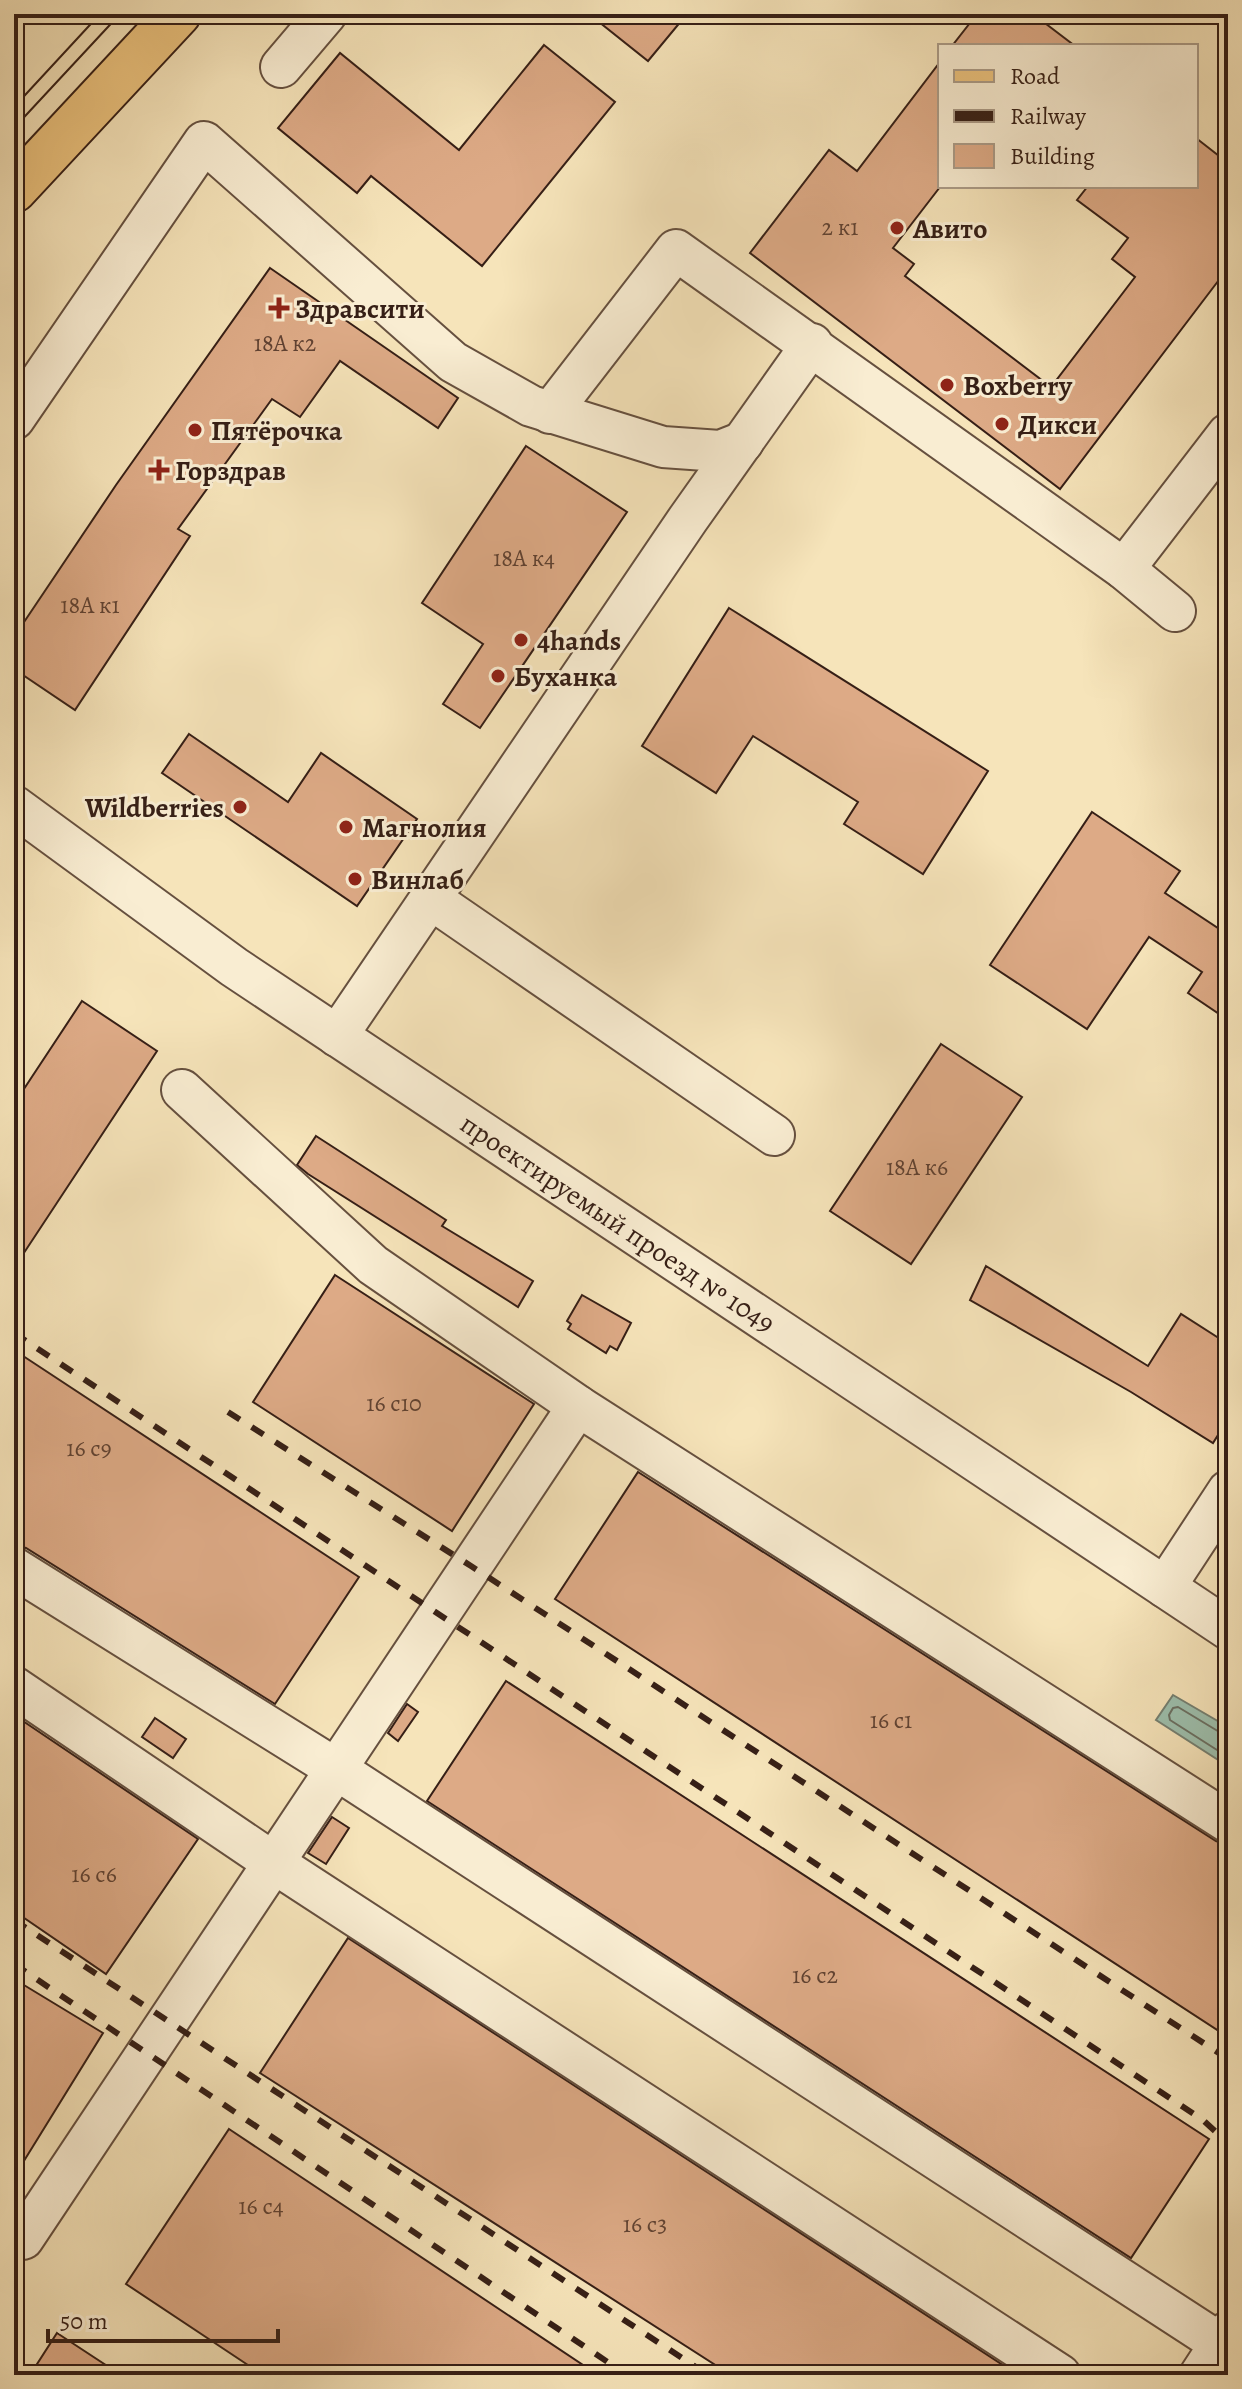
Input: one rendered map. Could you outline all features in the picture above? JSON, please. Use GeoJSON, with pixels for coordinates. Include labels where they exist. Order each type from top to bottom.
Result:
{"type":"FeatureCollection","features":[{"type":"Feature","properties":{"kind":"main road"},"geometry":{"type":"LineString","coordinates":[[14,190],[178,14]]}},
{"type":"Feature","properties":{"kind":"street"},"geometry":{"type":"LineString","coordinates":[[281,67],[326,14]]}},
{"type":"Feature","properties":{"kind":"street"},"geometry":{"type":"LineString","coordinates":[[14,419],[204,142],[453,362],[531,406],[663,447],[720,451],[743,442]]}},
{"type":"Feature","properties":{"kind":"street"},"geometry":{"type":"LineString","coordinates":[[550,413],[676,250],[1124,569],[1175,611]]}},
{"type":"Feature","properties":{"kind":"street"},"geometry":{"type":"LineString","coordinates":[[688,519],[812,344]]}},
{"type":"Feature","properties":{"kind":"street"},"geometry":{"type":"LineString","coordinates":[[1124,569],[1228,434]]}},
{"type":"Feature","properties":{"kind":"street"},"geometry":{"type":"LineString","coordinates":[[337,1036],[431,899],[679,562],[688,519],[677,466],[663,447]]}},
{"type":"Feature","properties":{"kind":"street","name":"проектируемый проезд № 1049"},"geometry":{"type":"LineString","coordinates":[[14,806],[234,967],[1228,1629]]}},
{"type":"Feature","properties":{"kind":"street"},"geometry":{"type":"LineString","coordinates":[[431,899],[774,1135]]}},
{"type":"Feature","properties":{"kind":"street"},"geometry":{"type":"LineString","coordinates":[[182,1090],[373,1265],[578,1406],[1228,1822]]}},
{"type":"Feature","properties":{"kind":"street"},"geometry":{"type":"LineString","coordinates":[[14,2233],[23,2239],[578,1406]]}},
{"type":"Feature","properties":{"kind":"street"},"geometry":{"type":"LineString","coordinates":[[1165,1587],[1228,1491]]}},
{"type":"Feature","properties":{"kind":"street"},"geometry":{"type":"LineString","coordinates":[[14,1568],[336,1769],[1216,2350]]}},
{"type":"Feature","properties":{"kind":"street"},"geometry":{"type":"LineString","coordinates":[[14,1687],[274,1863],[1060,2375]]}},
{"type":"Feature","properties":{"kind":"water"},"geometry":{"type":"Polygon","coordinates":[[[1173,1695],[1228,1727],[1226,1765],[1156,1720],[1173,1695]]]}},
{"type":"Feature","properties":{"kind":"building"},"geometry":{"type":"Polygon","coordinates":[[[589,14],[687,14],[648,61],[589,14]]]}},
{"type":"Feature","properties":{"kind":"building"},"geometry":{"type":"Polygon","coordinates":[[[977,14],[1033,14],[1072,44],[954,44],[977,14]]]}},
{"type":"Feature","properties":{"kind":"building"},"geometry":{"type":"Polygon","coordinates":[[[544,45],[615,102],[482,266],[371,176],[357,193],[278,128],[340,53],[459,150],[544,45]]]}},
{"type":"Feature","properties":{"kind":"building"},"geometry":{"type":"Polygon","coordinates":[[[938,65],[939,188],[893,248],[914,264],[905,276],[1051,387],[1135,277],[1112,259],[1128,238],[1077,200],[1086,188],[1198,188],[1198,140],[1228,163],[1228,268],[1060,489],[750,253],[829,150],[857,171],[938,65]]]}},
{"type":"Feature","properties":{"kind":"building"},"geometry":{"type":"Polygon","coordinates":[[[270,268],[458,398],[438,428],[340,361],[300,417],[272,399],[178,529],[190,536],[75,710],[14,669],[14,637],[116,485],[270,268]]]}},
{"type":"Feature","properties":{"kind":"building"},"geometry":{"type":"Polygon","coordinates":[[[526,446],[627,512],[480,728],[443,704],[483,644],[422,603],[526,446]]]}},
{"type":"Feature","properties":{"kind":"building"},"geometry":{"type":"Polygon","coordinates":[[[729,608],[988,771],[923,874],[844,824],[858,802],[753,736],[716,793],[642,746],[729,608]]]}},
{"type":"Feature","properties":{"kind":"building"},"geometry":{"type":"Polygon","coordinates":[[[189,734],[288,802],[321,753],[417,819],[357,906],[162,773],[189,734]]]}},
{"type":"Feature","properties":{"kind":"building"},"geometry":{"type":"Polygon","coordinates":[[[1092,812],[1180,871],[1165,893],[1228,932],[1228,1020],[1188,993],[1202,972],[1149,937],[1087,1029],[990,965],[1092,812]]]}},
{"type":"Feature","properties":{"kind":"building"},"geometry":{"type":"Polygon","coordinates":[[[82,1001],[157,1051],[14,1268],[14,1104],[82,1001]]]}},
{"type":"Feature","properties":{"kind":"building"},"geometry":{"type":"Polygon","coordinates":[[[941,1044],[1022,1097],[911,1264],[830,1211],[941,1044]]]}},
{"type":"Feature","properties":{"kind":"building"},"geometry":{"type":"Polygon","coordinates":[[[316,1136],[446,1220],[442,1226],[533,1281],[518,1307],[297,1165],[316,1136]]]}},
{"type":"Feature","properties":{"kind":"building"},"geometry":{"type":"Polygon","coordinates":[[[986,1266],[1148,1366],[1181,1314],[1228,1344],[1228,1419],[1213,1443],[970,1300],[986,1266]]]}},
{"type":"Feature","properties":{"kind":"building"},"geometry":{"type":"Polygon","coordinates":[[[335,1275],[534,1404],[452,1531],[253,1402],[335,1275]]]}},
{"type":"Feature","properties":{"kind":"building"},"geometry":{"type":"Polygon","coordinates":[[[582,1295],[631,1323],[617,1350],[610,1346],[606,1353],[568,1329],[571,1324],[567,1321],[582,1295]]]}},
{"type":"Feature","properties":{"kind":"building"},"geometry":{"type":"Polygon","coordinates":[[[14,1350],[359,1577],[275,1704],[26,1548],[14,1545],[14,1350]]]}},
{"type":"Feature","properties":{"kind":"building"},"geometry":{"type":"Polygon","coordinates":[[[638,1472],[1216,1841],[1228,1845],[1228,2037],[555,1599],[638,1472]]]}},
{"type":"Feature","properties":{"kind":"building"},"geometry":{"type":"Polygon","coordinates":[[[506,1681],[1209,2139],[1131,2258],[427,1801],[506,1681]]]}},
{"type":"Feature","properties":{"kind":"building"},"geometry":{"type":"Polygon","coordinates":[[[407,1704],[418,1712],[398,1741],[388,1733],[407,1704]]]}},
{"type":"Feature","properties":{"kind":"building"},"geometry":{"type":"Polygon","coordinates":[[[14,1715],[198,1839],[106,1974],[14,1911],[14,1715]]]}},
{"type":"Feature","properties":{"kind":"building"},"geometry":{"type":"Polygon","coordinates":[[[155,1718],[186,1739],[173,1758],[142,1737],[155,1718]]]}},
{"type":"Feature","properties":{"kind":"building"},"geometry":{"type":"Polygon","coordinates":[[[332,1817],[349,1828],[326,1864],[308,1853],[332,1817]]]}},
{"type":"Feature","properties":{"kind":"building"},"geometry":{"type":"Polygon","coordinates":[[[348,1938],[1018,2375],[731,2375],[260,2073],[348,1938]]]}},
{"type":"Feature","properties":{"kind":"building"},"geometry":{"type":"Polygon","coordinates":[[[14,1979],[103,2033],[14,2177],[14,1979]]]}},
{"type":"Feature","properties":{"kind":"building"},"geometry":{"type":"Polygon","coordinates":[[[229,2129],[598,2375],[263,2375],[126,2284],[229,2129]]]}},
{"type":"Feature","properties":{"kind":"building"},"geometry":{"type":"Polygon","coordinates":[[[57,2333],[121,2375],[30,2375],[57,2333]]]}},
{"type":"Feature","properties":{"kind":"tram line"},"geometry":{"type":"LineString","coordinates":[[14,107],[100,14]]}},
{"type":"Feature","properties":{"kind":"tram line"},"geometry":{"type":"LineString","coordinates":[[14,128],[120,14]]}},
{"type":"Feature","properties":{"kind":"railway"},"geometry":{"type":"LineString","coordinates":[[14,1333],[1203,2120],[1228,2143]]}},
{"type":"Feature","properties":{"kind":"railway"},"geometry":{"type":"LineString","coordinates":[[228,1412],[471,1566],[1228,2059]]}},
{"type":"Feature","properties":{"kind":"railway"},"geometry":{"type":"LineString","coordinates":[[14,1920],[708,2375]]}},
{"type":"Feature","properties":{"kind":"railway"},"geometry":{"type":"LineString","coordinates":[[14,1964],[627,2375]]}},
{"type":"Feature","properties":{"kind":"place","name":"Авито"},"geometry":{"type":"Point","coordinates":[897,228]}},
{"type":"Feature","properties":{"kind":"place","name":"Здравсити"},"geometry":{"type":"Point","coordinates":[279,308]}},
{"type":"Feature","properties":{"kind":"place","name":"Boxberry"},"geometry":{"type":"Point","coordinates":[947,385]}},
{"type":"Feature","properties":{"kind":"place","name":"Дикси"},"geometry":{"type":"Point","coordinates":[1002,424]}},
{"type":"Feature","properties":{"kind":"place","name":"Пятёрочка"},"geometry":{"type":"Point","coordinates":[195,430]}},
{"type":"Feature","properties":{"kind":"place","name":"Горздрав"},"geometry":{"type":"Point","coordinates":[159,470]}},
{"type":"Feature","properties":{"kind":"place","name":"4hands"},"geometry":{"type":"Point","coordinates":[521,640]}},
{"type":"Feature","properties":{"kind":"place","name":"Буханка"},"geometry":{"type":"Point","coordinates":[498,676]}},
{"type":"Feature","properties":{"kind":"place","name":"Wildberries"},"geometry":{"type":"Point","coordinates":[240,807]}},
{"type":"Feature","properties":{"kind":"place","name":"Магнолия"},"geometry":{"type":"Point","coordinates":[346,827]}},
{"type":"Feature","properties":{"kind":"place","name":"Винлаб"},"geometry":{"type":"Point","coordinates":[355,879]}}]}
